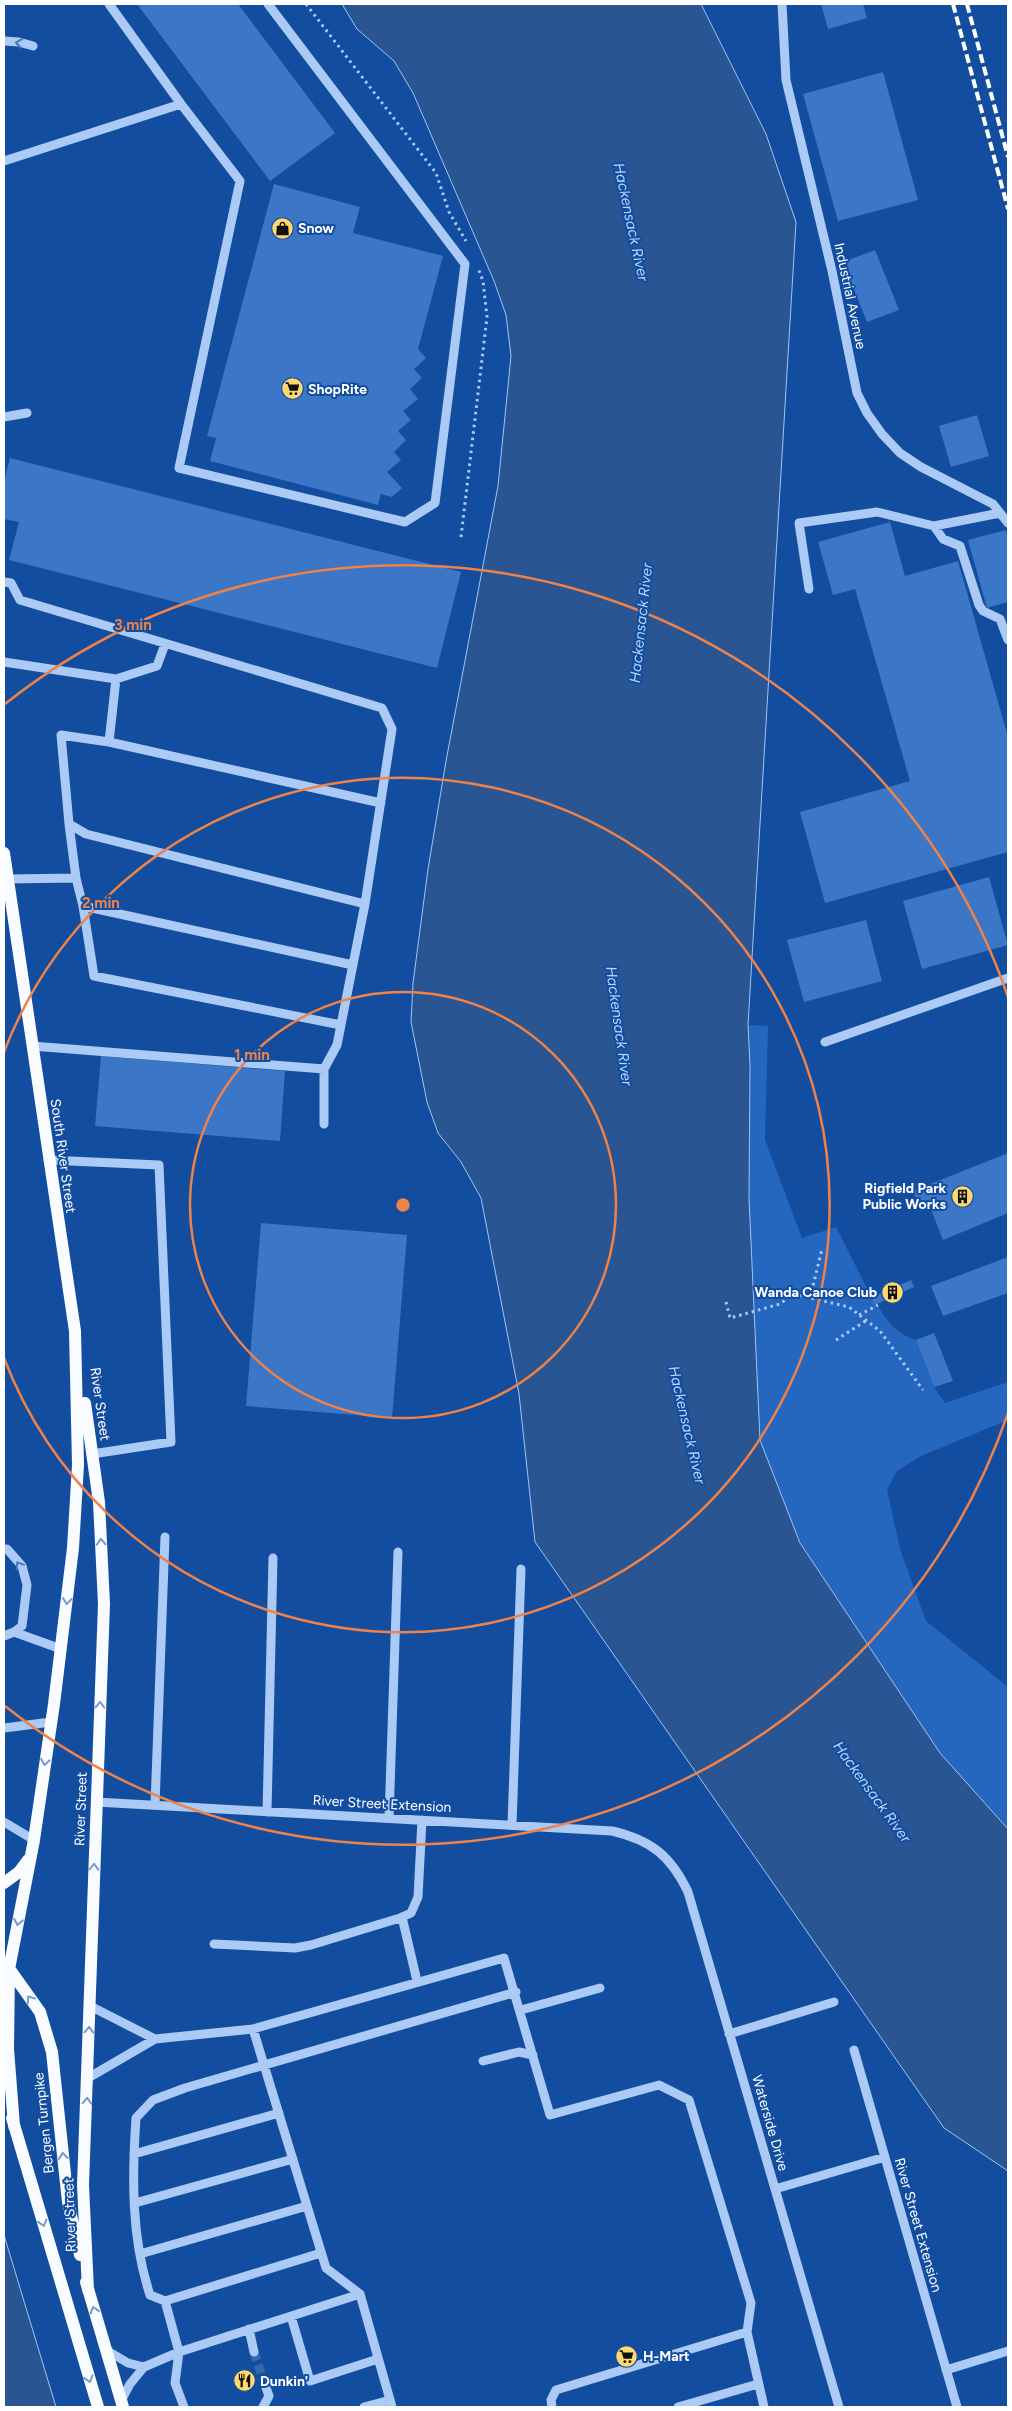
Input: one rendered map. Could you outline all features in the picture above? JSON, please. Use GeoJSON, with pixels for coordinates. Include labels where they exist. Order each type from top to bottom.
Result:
{"type":"FeatureCollection","features":[{"type":"Feature","properties":{"kind":"main road","name":"South River Street"},"geometry":{"type":"LineString","coordinates":[[4,853],[74,1331],[78,1402],[78,1465],[73,1548],[61,1649]]}},
{"type":"Feature","properties":{"kind":"main road","name":"River Street"},"geometry":{"type":"LineString","coordinates":[[74,1331],[99,1502],[104,1604],[83,2185],[88,2290]]}},
{"type":"Feature","properties":{"kind":"main road"},"geometry":{"type":"LineString","coordinates":[[14,2126],[8,2049],[6,1965],[34,1840],[61,1649]]}},
{"type":"Feature","properties":{"kind":"main road"},"geometry":{"type":"LineString","coordinates":[[4,1883],[19,1872],[31,1856]]}},
{"type":"Feature","properties":{"kind":"main road","name":"Bergen Turnpike"},"geometry":{"type":"LineString","coordinates":[[6,1965],[40,2012],[52,2052],[68,2202],[88,2290],[122,2404]]}},
{"type":"Feature","properties":{"kind":"main road","name":"Bergen Turnpike"},"geometry":{"type":"LineString","coordinates":[[4,2087],[98,2407]]}},
{"type":"Feature","properties":{"kind":"street"},"geometry":{"type":"LineString","coordinates":[[109,4],[181,104],[240,181],[179,468],[405,522],[435,503],[465,264],[268,4]]}},
{"type":"Feature","properties":{"kind":"street","name":"Industrial Avenue"},"geometry":{"type":"LineString","coordinates":[[782,4],[786,80],[832,271],[857,393],[867,413],[882,434],[900,453],[921,467],[993,504],[1008,523]]}},
{"type":"Feature","properties":{"kind":"street"},"geometry":{"type":"LineString","coordinates":[[4,41],[19,42],[33,46]]}},
{"type":"Feature","properties":{"kind":"street"},"geometry":{"type":"LineString","coordinates":[[4,161],[181,104]]}},
{"type":"Feature","properties":{"kind":"street"},"geometry":{"type":"LineString","coordinates":[[4,417],[27,413]]}},
{"type":"Feature","properties":{"kind":"street"},"geometry":{"type":"LineString","coordinates":[[809,589],[799,523],[877,512],[934,526],[1000,513]]}},
{"type":"Feature","properties":{"kind":"street"},"geometry":{"type":"LineString","coordinates":[[934,526],[943,539],[960,546],[979,605],[983,611],[1000,619],[1008,640]]}},
{"type":"Feature","properties":{"kind":"street"},"geometry":{"type":"LineString","coordinates":[[4,582],[11,583],[20,600],[382,708],[392,729],[353,965],[337,1045],[324,1069],[324,1124]]}},
{"type":"Feature","properties":{"kind":"street"},"geometry":{"type":"LineString","coordinates":[[4,662],[116,679],[157,666],[165,644]]}},
{"type":"Feature","properties":{"kind":"street"},"geometry":{"type":"LineString","coordinates":[[109,742],[116,679]]}},
{"type":"Feature","properties":{"kind":"street"},"geometry":{"type":"LineString","coordinates":[[341,1025],[94,976],[83,906],[76,878],[61,735],[109,742],[381,803]]}},
{"type":"Feature","properties":{"kind":"street"},"geometry":{"type":"LineString","coordinates":[[69,824],[86,834],[364,904]]}},
{"type":"Feature","properties":{"kind":"street"},"geometry":{"type":"LineString","coordinates":[[8,879],[76,878]]}},
{"type":"Feature","properties":{"kind":"street"},"geometry":{"type":"LineString","coordinates":[[83,906],[353,965]]}},
{"type":"Feature","properties":{"kind":"street"},"geometry":{"type":"LineString","coordinates":[[825,1042],[1008,978]]}},
{"type":"Feature","properties":{"kind":"street"},"geometry":{"type":"LineString","coordinates":[[32,1046],[324,1069]]}},
{"type":"Feature","properties":{"kind":"street"},"geometry":{"type":"LineString","coordinates":[[48,1160],[159,1166],[171,1442],[92,1454]]}},
{"type":"Feature","properties":{"kind":"street"},"geometry":{"type":"LineString","coordinates":[[155,1806],[165,1537]]}},
{"type":"Feature","properties":{"kind":"street"},"geometry":{"type":"LineString","coordinates":[[4,1549],[22,1566],[27,1585],[22,1626],[4,1636]]}},
{"type":"Feature","properties":{"kind":"street"},"geometry":{"type":"LineString","coordinates":[[390,1818],[398,1552]]}},
{"type":"Feature","properties":{"kind":"street"},"geometry":{"type":"LineString","coordinates":[[267,1812],[273,1558]]}},
{"type":"Feature","properties":{"kind":"street"},"geometry":{"type":"LineString","coordinates":[[512,1825],[521,1569]]}},
{"type":"Feature","properties":{"kind":"street"},"geometry":{"type":"LineString","coordinates":[[14,1632],[61,1649]]}},
{"type":"Feature","properties":{"kind":"street"},"geometry":{"type":"LineString","coordinates":[[4,1728],[51,1722]]}},
{"type":"Feature","properties":{"kind":"street","name":"River Street Extension"},"geometry":{"type":"LineString","coordinates":[[96,1802],[612,1831],[632,1835],[662,1853]]}},
{"type":"Feature","properties":{"kind":"street"},"geometry":{"type":"LineString","coordinates":[[214,1944],[295,1948],[311,1945],[411,1913],[418,1897],[422,1820]]}},
{"type":"Feature","properties":{"kind":"street"},"geometry":{"type":"LineString","coordinates":[[4,1822],[34,1840]]}},
{"type":"Feature","properties":{"kind":"street","name":"Waterside Drive"},"geometry":{"type":"LineString","coordinates":[[662,1853],[679,1874],[688,1892],[839,2407]]}},
{"type":"Feature","properties":{"kind":"street"},"geometry":{"type":"LineString","coordinates":[[402,1917],[417,1981]]}},
{"type":"Feature","properties":{"kind":"street"},"geometry":{"type":"LineString","coordinates":[[88,2078],[155,2039],[253,2029],[417,1981],[504,1958],[516,1992],[550,2115],[660,2084],[689,2100],[751,2303],[747,2332],[764,2407]]}},
{"type":"Feature","properties":{"kind":"street"},"geometry":{"type":"LineString","coordinates":[[521,2010],[600,1988]]}},
{"type":"Feature","properties":{"kind":"street"},"geometry":{"type":"LineString","coordinates":[[321,2253],[165,2302],[150,2295],[143,2274],[135,2224],[134,2154],[136,2118],[153,2100],[185,2088],[516,1992]]}},
{"type":"Feature","properties":{"kind":"street"},"geometry":{"type":"LineString","coordinates":[[729,2034],[834,2002]]}},
{"type":"Feature","properties":{"kind":"street"},"geometry":{"type":"LineString","coordinates":[[90,2006],[155,2039]]}},
{"type":"Feature","properties":{"kind":"street"},"geometry":{"type":"LineString","coordinates":[[253,2029],[326,2268],[360,2294],[391,2403],[364,2407]]}},
{"type":"Feature","properties":{"kind":"street","name":"River Street Extension"},"geometry":{"type":"LineString","coordinates":[[854,2050],[957,2407]]}},
{"type":"Feature","properties":{"kind":"street"},"geometry":{"type":"LineString","coordinates":[[483,2062],[519,2052],[533,2055]]}},
{"type":"Feature","properties":{"kind":"street"},"geometry":{"type":"LineString","coordinates":[[134,2154],[279,2113]]}},
{"type":"Feature","properties":{"kind":"street"},"geometry":{"type":"LineString","coordinates":[[775,2190],[885,2157]]}},
{"type":"Feature","properties":{"kind":"street"},"geometry":{"type":"LineString","coordinates":[[135,2203],[293,2159]]}},
{"type":"Feature","properties":{"kind":"street"},"geometry":{"type":"LineString","coordinates":[[140,2254],[307,2206]]}},
{"type":"Feature","properties":{"kind":"street"},"geometry":{"type":"LineString","coordinates":[[122,2404],[130,2384],[144,2367],[179,2352],[360,2294]]}},
{"type":"Feature","properties":{"kind":"street"},"geometry":{"type":"LineString","coordinates":[[165,2302],[179,2352],[175,2383],[184,2407]]}},
{"type":"Feature","properties":{"kind":"street"},"geometry":{"type":"LineString","coordinates":[[290,2316],[310,2381],[378,2359]]}},
{"type":"Feature","properties":{"kind":"street"},"geometry":{"type":"LineString","coordinates":[[249,2329],[254,2352]]}},
{"type":"Feature","properties":{"kind":"street"},"geometry":{"type":"LineString","coordinates":[[552,2407],[550,2400],[556,2390],[747,2332]]}},
{"type":"Feature","properties":{"kind":"street"},"geometry":{"type":"LineString","coordinates":[[106,2350],[128,2363],[144,2367]]}},
{"type":"Feature","properties":{"kind":"street"},"geometry":{"type":"LineString","coordinates":[[946,2370],[1008,2351]]}},
{"type":"Feature","properties":{"kind":"street"},"geometry":{"type":"LineString","coordinates":[[263,2407],[269,2396],[264,2382]]}},
{"type":"Feature","properties":{"kind":"street"},"geometry":{"type":"LineString","coordinates":[[678,2407],[758,2384]]}},
{"type":"Feature","properties":{"kind":"path"},"geometry":{"type":"LineString","coordinates":[[306,4],[436,173],[449,212],[467,243]]}},
{"type":"Feature","properties":{"kind":"path"},"geometry":{"type":"LineString","coordinates":[[461,537],[487,317],[483,281],[476,261]]}},
{"type":"Feature","properties":{"kind":"path"},"geometry":{"type":"LineString","coordinates":[[810,1298],[822,1249]]}},
{"type":"Feature","properties":{"kind":"path"},"geometry":{"type":"LineString","coordinates":[[726,1302],[730,1318],[780,1304],[793,1294],[849,1307],[880,1331],[923,1390]]}},
{"type":"Feature","properties":{"kind":"path"},"geometry":{"type":"LineString","coordinates":[[859,1315],[878,1305]]}},
{"type":"Feature","properties":{"kind":"path"},"geometry":{"type":"LineString","coordinates":[[836,1340],[867,1320]]}},
{"type":"Feature","properties":{"kind":"shaded area"},"geometry":{"type":"Polygon","coordinates":[[[748,1025],[768,1026],[765,1140],[802,1238],[836,1227],[875,1304],[877,1304],[888,1321],[898,1330],[916,1340],[934,1387],[945,1403],[1008,1382],[1008,1420],[921,1456],[897,1471],[887,1490],[900,1549],[926,1621],[1008,1687],[1008,1829],[940,1753],[800,1543],[760,1440],[749,1198],[750,1065],[748,1025]]]}},
{"type":"Feature","properties":{"kind":"water","name":"Hackensack River"},"geometry":{"type":"Polygon","coordinates":[[[342,4],[701,4],[766,134],[796,222],[748,1025],[750,1065],[749,1198],[760,1440],[800,1543],[940,1753],[1008,1829],[1008,2171],[944,2128],[535,1542],[519,1394],[481,1198],[461,1162],[438,1133],[427,1102],[411,1022],[413,983],[428,869],[446,761],[498,486],[511,356],[506,315],[494,281],[413,93],[394,61],[357,29],[342,4]]]}},
{"type":"Feature","properties":{"kind":"water"},"geometry":{"type":"Polygon","coordinates":[[[4,2235],[56,2407],[4,2407],[4,2235]]]}},
{"type":"Feature","properties":{"kind":"building"},"geometry":{"type":"Polygon","coordinates":[[[137,4],[238,4],[335,133],[270,181],[137,4]]]}},
{"type":"Feature","properties":{"kind":"building"},"geometry":{"type":"Polygon","coordinates":[[[821,4],[863,4],[867,18],[828,29],[821,4]]]}},
{"type":"Feature","properties":{"kind":"building"},"geometry":{"type":"Polygon","coordinates":[[[883,72],[918,200],[838,221],[803,94],[883,72]]]}},
{"type":"Feature","properties":{"kind":"building"},"geometry":{"type":"Polygon","coordinates":[[[274,184],[360,207],[353,233],[443,256],[418,349],[426,358],[414,369],[422,378],[410,389],[418,399],[403,411],[411,420],[398,431],[406,440],[394,452],[401,460],[387,472],[402,488],[392,497],[381,494],[378,505],[210,461],[216,438],[207,436],[274,184]]]}},
{"type":"Feature","properties":{"kind":"building"},"geometry":{"type":"Polygon","coordinates":[[[875,250],[899,310],[867,322],[843,262],[875,250]]]}},
{"type":"Feature","properties":{"kind":"building"},"geometry":{"type":"Polygon","coordinates":[[[977,415],[989,456],[951,467],[939,426],[977,415]]]}},
{"type":"Feature","properties":{"kind":"building"},"geometry":{"type":"Polygon","coordinates":[[[10,458],[461,572],[437,668],[9,560],[19,522],[4,519],[4,481],[10,458]]]}},
{"type":"Feature","properties":{"kind":"building"},"geometry":{"type":"Polygon","coordinates":[[[890,522],[905,576],[958,561],[1008,737],[1008,852],[825,903],[800,812],[910,781],[855,589],[833,595],[818,542],[890,522]]]}},
{"type":"Feature","properties":{"kind":"building"},"geometry":{"type":"Polygon","coordinates":[[[1006,530],[1008,539],[1008,602],[987,608],[968,540],[1006,530]]]}},
{"type":"Feature","properties":{"kind":"building"},"geometry":{"type":"Polygon","coordinates":[[[989,877],[1008,945],[922,969],[903,901],[989,877]]]}},
{"type":"Feature","properties":{"kind":"building"},"geometry":{"type":"Polygon","coordinates":[[[866,920],[882,981],[804,1002],[787,940],[866,920]]]}},
{"type":"Feature","properties":{"kind":"building"},"geometry":{"type":"Polygon","coordinates":[[[101,1056],[285,1071],[280,1141],[95,1126],[101,1056]]]}},
{"type":"Feature","properties":{"kind":"building","name":"Rigfield Park Public Works"},"geometry":{"type":"Polygon","coordinates":[[[1008,1153],[1008,1213],[943,1240],[928,1202],[919,1205],[913,1191],[1008,1153]]]}},
{"type":"Feature","properties":{"kind":"building"},"geometry":{"type":"Polygon","coordinates":[[[261,1223],[407,1235],[392,1418],[246,1406],[261,1223]]]}},
{"type":"Feature","properties":{"kind":"building"},"geometry":{"type":"Polygon","coordinates":[[[1008,1257],[1008,1293],[943,1316],[931,1286],[1008,1257]]]}},
{"type":"Feature","properties":{"kind":"building","name":"Wanda Canoe Club"},"geometry":{"type":"Polygon","coordinates":[[[911,1280],[914,1287],[875,1305],[871,1298],[911,1280]]]}},
{"type":"Feature","properties":{"kind":"building"},"geometry":{"type":"Polygon","coordinates":[[[934,1333],[953,1381],[934,1387],[916,1340],[934,1333]]]}},
{"type":"Feature","properties":{"kind":"tunnel"},"geometry":{"type":"LineString","coordinates":[[254,2352],[264,2382]]}},
{"type":"Feature","properties":{"kind":"railway"},"geometry":{"type":"LineString","coordinates":[[953,4],[1008,209]]}},
{"type":"Feature","properties":{"kind":"railway"},"geometry":{"type":"LineString","coordinates":[[967,4],[1008,157]]}},
{"type":"Feature","properties":{"kind":"place","name":"Snow"},"geometry":{"type":"Point","coordinates":[282,228]}},
{"type":"Feature","properties":{"kind":"place","name":"ShopRite"},"geometry":{"type":"Point","coordinates":[292,389]}},
{"type":"Feature","properties":{"kind":"place","name":"Rigfield Park Public Works"},"geometry":{"type":"Point","coordinates":[962,1196]}},
{"type":"Feature","properties":{"kind":"place","name":"Wanda Canoe Club"},"geometry":{"type":"Point","coordinates":[893,1292]}},
{"type":"Feature","properties":{"kind":"place","name":"H-Mart"},"geometry":{"type":"Point","coordinates":[627,2356]}},
{"type":"Feature","properties":{"kind":"place","name":"Dunkin'"},"geometry":{"type":"Point","coordinates":[244,2381]}}]}
